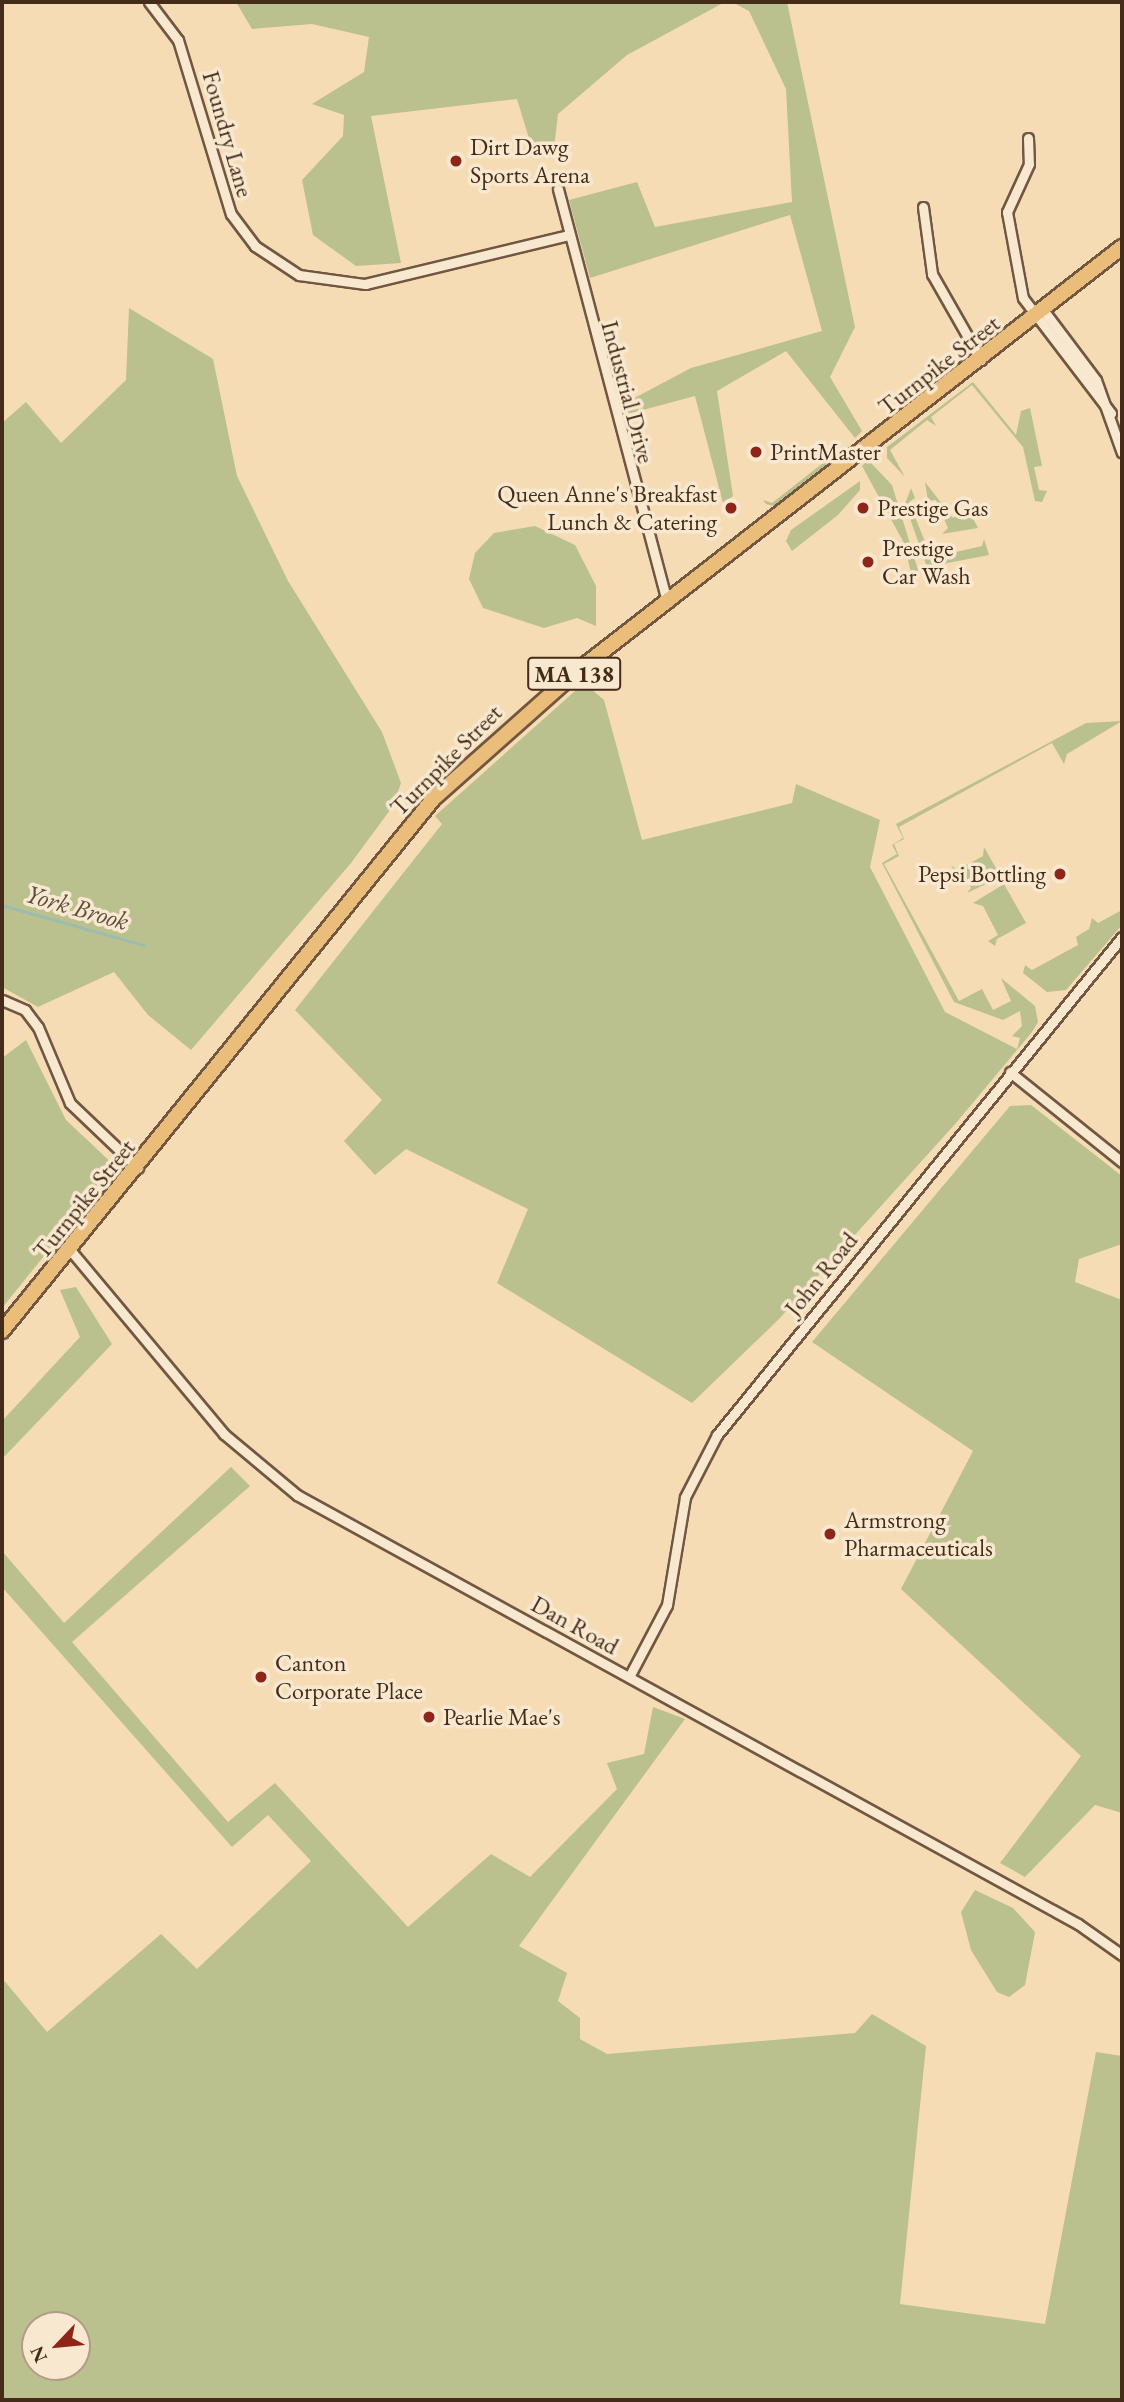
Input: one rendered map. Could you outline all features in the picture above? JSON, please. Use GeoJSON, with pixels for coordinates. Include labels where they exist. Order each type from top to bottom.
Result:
{"type":"FeatureCollection","features":[{"type":"Feature","properties":{"kind":"main road","name":"Turnpike Street"},"geometry":{"type":"LineString","coordinates":[[2,1331],[72,1252],[434,798],[499,735],[981,361],[1122,247]]}},
{"type":"Feature","properties":{"kind":"street","name":"Foundry Lane"},"geometry":{"type":"LineString","coordinates":[[149,2],[178,40],[231,214],[255,246],[299,275],[365,284],[569,235]]}},
{"type":"Feature","properties":{"kind":"street"},"geometry":{"type":"LineString","coordinates":[[1028,138],[1029,164],[1007,212],[1039,315],[1092,373],[1111,413],[1122,453]]}},
{"type":"Feature","properties":{"kind":"street","name":"Industrial Drive"},"geometry":{"type":"LineString","coordinates":[[558,189],[667,603]]}},
{"type":"Feature","properties":{"kind":"street"},"geometry":{"type":"LineString","coordinates":[[923,207],[932,274],[981,361]]}},
{"type":"Feature","properties":{"kind":"street","name":"John Road"},"geometry":{"type":"LineString","coordinates":[[629,1677],[667,1605],[685,1497],[717,1435],[1122,937]]}},
{"type":"Feature","properties":{"kind":"street"},"geometry":{"type":"LineString","coordinates":[[2,1000],[25,1010],[38,1027],[79,1114],[138,1168]]}},
{"type":"Feature","properties":{"kind":"street"},"geometry":{"type":"LineString","coordinates":[[1010,1072],[1122,1162]]}},
{"type":"Feature","properties":{"kind":"street","name":"Dan Road"},"geometry":{"type":"LineString","coordinates":[[72,1252],[261,1470],[629,1677],[1078,1924],[1122,1955]]}},
{"type":"Feature","properties":{"kind":"green space"},"geometry":{"type":"Polygon","coordinates":[[[236,2],[725,2],[627,55],[558,114],[553,157],[535,158],[517,99],[371,116],[401,263],[356,266],[313,235],[302,180],[343,136],[344,115],[312,104],[364,72],[369,37],[312,24],[252,29],[236,2]]]}},
{"type":"Feature","properties":{"kind":"green space"},"geometry":{"type":"Polygon","coordinates":[[[732,2],[787,2],[855,327],[830,377],[862,431],[855,438],[786,351],[717,391],[733,496],[723,503],[695,396],[628,414],[625,403],[691,368],[822,331],[790,215],[590,278],[569,200],[637,182],[655,227],[792,202],[786,89],[749,11],[732,2]]]}},
{"type":"Feature","properties":{"kind":"green space"},"geometry":{"type":"Polygon","coordinates":[[[129,308],[213,359],[237,476],[288,581],[382,732],[401,783],[393,806],[351,863],[191,1050],[148,1015],[114,972],[38,1007],[2,987],[2,423],[26,402],[61,443],[126,380],[129,308]]]}},
{"type":"Feature","properties":{"kind":"green space"},"geometry":{"type":"Polygon","coordinates":[[[973,382],[1016,435],[1021,411],[1030,408],[1042,466],[1034,467],[1039,490],[1047,491],[1042,502],[1035,501],[1023,447],[972,385],[931,417],[936,426],[927,420],[890,450],[905,477],[887,458],[887,447],[973,382]]]}},
{"type":"Feature","properties":{"kind":"green space"},"geometry":{"type":"Polygon","coordinates":[[[836,440],[841,457],[777,507],[766,504],[763,500],[772,503],[837,452],[836,440]]]}},
{"type":"Feature","properties":{"kind":"green space"},"geometry":{"type":"Polygon","coordinates":[[[868,460],[892,485],[919,573],[912,577],[904,543],[862,466],[868,460]]]}},
{"type":"Feature","properties":{"kind":"green space"},"geometry":{"type":"Polygon","coordinates":[[[860,481],[860,490],[838,515],[792,551],[786,541],[791,530],[860,481]]]}},
{"type":"Feature","properties":{"kind":"green space"},"geometry":{"type":"Polygon","coordinates":[[[925,482],[953,518],[967,507],[978,528],[942,534],[948,528],[936,500],[928,501],[925,482]]]}},
{"type":"Feature","properties":{"kind":"green space"},"geometry":{"type":"Polygon","coordinates":[[[911,488],[915,498],[909,502],[928,549],[936,547],[939,556],[982,546],[984,539],[989,555],[927,567],[905,504],[911,488]]]}},
{"type":"Feature","properties":{"kind":"green space"},"geometry":{"type":"Polygon","coordinates":[[[535,526],[575,545],[596,586],[596,626],[577,618],[544,628],[483,608],[469,579],[475,553],[494,533],[535,526]]]}},
{"type":"Feature","properties":{"kind":"green space"},"geometry":{"type":"Polygon","coordinates":[[[584,683],[604,700],[642,840],[792,803],[796,784],[880,820],[870,867],[945,1012],[1017,1049],[1020,1038],[1012,1036],[1022,1026],[1020,1011],[1003,1020],[954,1002],[882,863],[897,854],[892,845],[903,838],[896,824],[1086,723],[1122,721],[1067,754],[1064,764],[1052,743],[899,827],[904,839],[894,844],[899,856],[884,864],[959,1001],[982,989],[993,1010],[1011,1001],[1001,978],[1035,1006],[1038,1022],[1032,1032],[956,1123],[779,1319],[692,1403],[497,1283],[528,1209],[406,1149],[375,1175],[344,1141],[382,1100],[295,1010],[442,824],[435,816],[584,683]]]}},
{"type":"Feature","properties":{"kind":"green space"},"geometry":{"type":"Polygon","coordinates":[[[984,847],[1001,877],[967,893],[971,888],[963,870],[956,873],[951,865],[957,870],[983,856],[984,847]]]}},
{"type":"Feature","properties":{"kind":"green space"},"geometry":{"type":"Polygon","coordinates":[[[1004,884],[1026,923],[997,939],[995,946],[988,941],[998,935],[983,906],[973,903],[1004,884]]]}},
{"type":"Feature","properties":{"kind":"green space"},"geometry":{"type":"Polygon","coordinates":[[[1122,910],[1122,925],[1066,990],[1047,992],[1023,973],[1025,965],[1032,970],[1078,945],[1076,937],[1089,929],[1092,918],[1098,923],[1122,910]]]}},
{"type":"Feature","properties":{"kind":"green space"},"geometry":{"type":"Polygon","coordinates":[[[26,1040],[66,1120],[116,1167],[2,1308],[2,1058],[26,1040]]]}},
{"type":"Feature","properties":{"kind":"green space"},"geometry":{"type":"Polygon","coordinates":[[[1031,1105],[1122,1176],[1122,1244],[1079,1259],[1075,1282],[1122,1300],[1122,1813],[1095,1805],[1025,1877],[1000,1863],[1081,1756],[901,1589],[973,1451],[812,1342],[1010,1106],[1031,1105]]]}},
{"type":"Feature","properties":{"kind":"green space"},"geometry":{"type":"Polygon","coordinates":[[[76,1287],[112,1344],[2,1459],[2,1421],[80,1337],[60,1290],[76,1287]]]}},
{"type":"Feature","properties":{"kind":"green space"},"geometry":{"type":"Polygon","coordinates":[[[231,1467],[250,1486],[72,1642],[228,1822],[275,1783],[408,1927],[491,1854],[530,1877],[617,1789],[607,1763],[644,1754],[653,1707],[685,1719],[519,1946],[567,1973],[558,2001],[580,2018],[580,2039],[607,2054],[855,2033],[872,2014],[926,2046],[900,2304],[1045,2324],[1096,2052],[1122,2056],[1122,2400],[2,2400],[2,1978],[47,2032],[161,1934],[197,1969],[311,1861],[268,1815],[232,1847],[2,1587],[2,1551],[64,1623],[231,1467]]]}},
{"type":"Feature","properties":{"kind":"green space"},"geometry":{"type":"Polygon","coordinates":[[[975,1890],[1013,1908],[1035,1932],[1025,1985],[1009,1997],[997,1992],[971,1950],[961,1912],[975,1890]]]}},
{"type":"Feature","properties":{"kind":"waterway","name":"York Brook"},"geometry":{"type":"LineString","coordinates":[[2,905],[143,945]]}},
{"type":"Feature","properties":{"kind":"place","name":"Dirt Dawg Sports Arena"},"geometry":{"type":"Point","coordinates":[456,161]}},
{"type":"Feature","properties":{"kind":"place","name":"PrintMaster"},"geometry":{"type":"Point","coordinates":[756,452]}},
{"type":"Feature","properties":{"kind":"place","name":"Queen Anne's Breakfast Lunch & Catering"},"geometry":{"type":"Point","coordinates":[731,508]}},
{"type":"Feature","properties":{"kind":"place","name":"Prestige Gas"},"geometry":{"type":"Point","coordinates":[863,508]}},
{"type":"Feature","properties":{"kind":"place","name":"Prestige Car Wash"},"geometry":{"type":"Point","coordinates":[868,562]}},
{"type":"Feature","properties":{"kind":"place","name":"Pepsi Bottling"},"geometry":{"type":"Point","coordinates":[1060,874]}},
{"type":"Feature","properties":{"kind":"place","name":"Armstrong Pharmaceuticals"},"geometry":{"type":"Point","coordinates":[830,1534]}},
{"type":"Feature","properties":{"kind":"place","name":"Canton Corporate Place"},"geometry":{"type":"Point","coordinates":[261,1677]}},
{"type":"Feature","properties":{"kind":"place","name":"Pearlie Mae's"},"geometry":{"type":"Point","coordinates":[429,1717]}}]}
